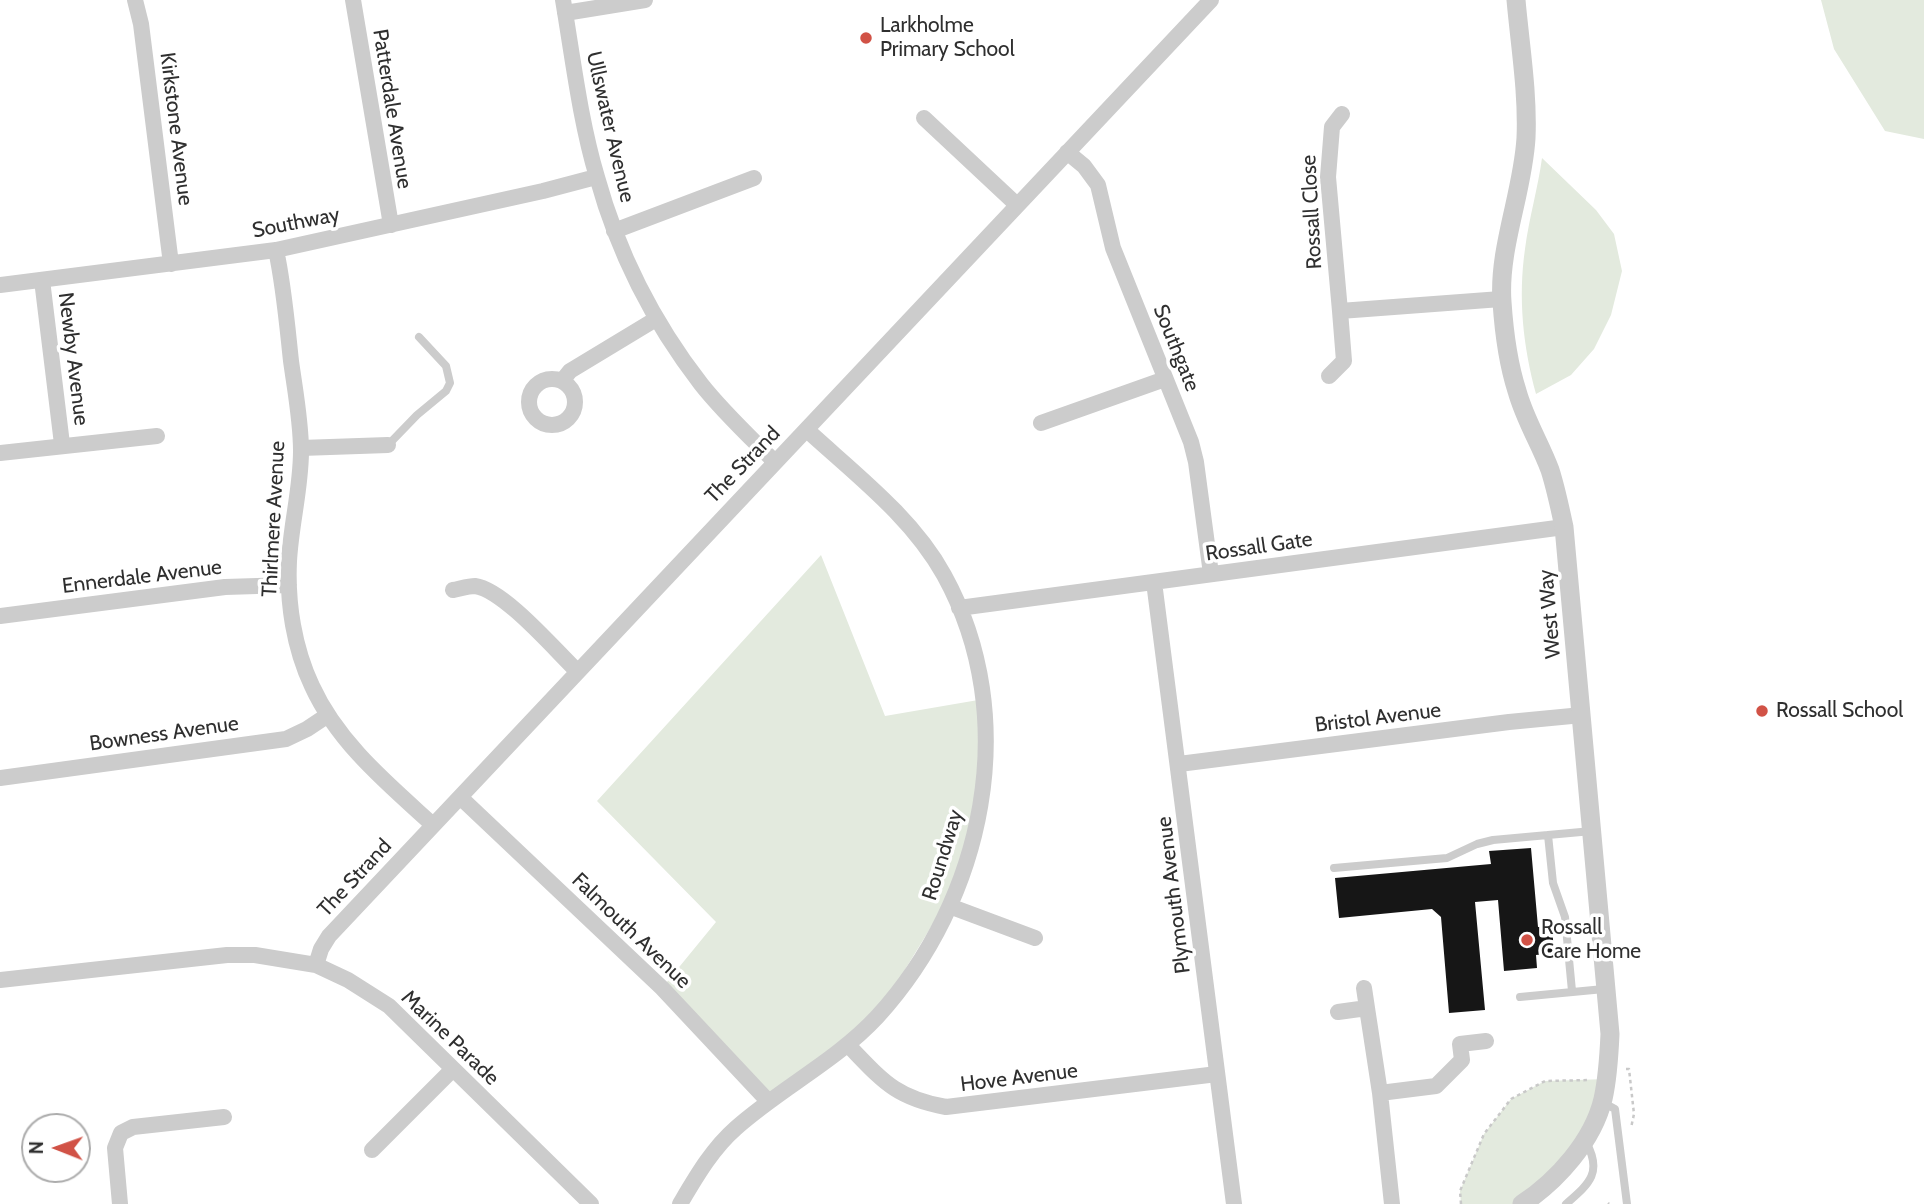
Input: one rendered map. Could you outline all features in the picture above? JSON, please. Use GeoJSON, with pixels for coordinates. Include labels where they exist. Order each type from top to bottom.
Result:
{"type":"FeatureCollection","features":[{"type":"Feature","properties":{"kind":"street","name":"Kirkstone Avenue"},"geometry":{"type":"LineString","coordinates":[[135,0],[141,24],[171,264]]}},
{"type":"Feature","properties":{"kind":"street","name":"Patterdale Avenue"},"geometry":{"type":"LineString","coordinates":[[354,0],[391,225]]}},
{"type":"Feature","properties":{"kind":"street"},"geometry":{"type":"LineString","coordinates":[[564,6],[645,0]]}},
{"type":"Feature","properties":{"kind":"street","name":"The Strand"},"geometry":{"type":"LineString","coordinates":[[316,965],[329,936],[1211,0]]}},
{"type":"Feature","properties":{"kind":"street","name":"West Way"},"geometry":{"type":"LineString","coordinates":[[1516,0],[1526,138],[1505,261],[1502,299],[1506,346],[1516,390],[1530,430],[1549,467],[1564,527],[1610,1034],[1607,1079],[1602,1102],[1584,1139],[1552,1181],[1522,1204]]}},
{"type":"Feature","properties":{"kind":"street","name":"Ullswater Avenue"},"geometry":{"type":"LineString","coordinates":[[564,6],[584,126],[596,177],[632,275],[656,319],[701,384],[774,461]]}},
{"type":"Feature","properties":{"kind":"street","name":"Rossall Close"},"geometry":{"type":"LineString","coordinates":[[1329,376],[1344,361],[1328,177],[1332,127],[1342,114]]}},
{"type":"Feature","properties":{"kind":"street"},"geometry":{"type":"LineString","coordinates":[[924,118],[1017,205]]}},
{"type":"Feature","properties":{"kind":"street","name":"Southgate"},"geometry":{"type":"LineString","coordinates":[[1067,152],[1084,166],[1097,185],[1113,248],[1191,442],[1211,574]]}},
{"type":"Feature","properties":{"kind":"street","name":"Southway"},"geometry":{"type":"LineString","coordinates":[[0,285],[276,250],[596,177]]}},
{"type":"Feature","properties":{"kind":"street"},"geometry":{"type":"LineString","coordinates":[[614,231],[754,178]]}},
{"type":"Feature","properties":{"kind":"street","name":"Thirlmere Avenue"},"geometry":{"type":"LineString","coordinates":[[276,250],[301,448],[298,507],[289,559],[293,622],[300,653],[312,686],[350,746],[433,825]]}},
{"type":"Feature","properties":{"kind":"street","name":"Newby Avenue"},"geometry":{"type":"LineString","coordinates":[[42,279],[62,444]]}},
{"type":"Feature","properties":{"kind":"street"},"geometry":{"type":"LineString","coordinates":[[1340,311],[1502,299]]}},
{"type":"Feature","properties":{"kind":"street"},"geometry":{"type":"LineString","coordinates":[[562,382],[570,372],[656,319]]}},
{"type":"Feature","properties":{"kind":"street"},"geometry":{"type":"LineString","coordinates":[[1041,423],[1165,379]]}},
{"type":"Feature","properties":{"kind":"street","name":"Roundway"},"geometry":{"type":"LineString","coordinates":[[680,1204],[704,1163],[734,1130],[768,1101],[848,1045],[903,986],[928,950],[952,907],[974,841],[981,806],[986,737],[984,699],[971,639],[960,608],[944,575],[910,529],[807,429]]}},
{"type":"Feature","properties":{"kind":"street","name":"Newby Avenue"},"geometry":{"type":"LineString","coordinates":[[0,453],[62,444],[157,436]]}},
{"type":"Feature","properties":{"kind":"street"},"geometry":{"type":"LineString","coordinates":[[301,448],[388,445]]}},
{"type":"Feature","properties":{"kind":"street","name":"Rossall Gate"},"geometry":{"type":"LineString","coordinates":[[960,608],[1564,527]]}},
{"type":"Feature","properties":{"kind":"street","name":"Plymouth Avenue"},"geometry":{"type":"LineString","coordinates":[[1154,582],[1234,1204]]}},
{"type":"Feature","properties":{"kind":"street","name":"Ennerdale Avenue"},"geometry":{"type":"LineString","coordinates":[[0,616],[225,587],[289,585]]}},
{"type":"Feature","properties":{"kind":"street"},"geometry":{"type":"LineString","coordinates":[[453,590],[474,586],[499,598],[577,671]]}},
{"type":"Feature","properties":{"kind":"street","name":"Bowness Avenue"},"geometry":{"type":"LineString","coordinates":[[0,778],[286,738],[307,729],[328,715]]}},
{"type":"Feature","properties":{"kind":"street","name":"Bristol Avenue"},"geometry":{"type":"LineString","coordinates":[[1179,764],[1582,715]]}},
{"type":"Feature","properties":{"kind":"street","name":"Falmouth Avenue"},"geometry":{"type":"LineString","coordinates":[[460,797],[662,988],[768,1101]]}},
{"type":"Feature","properties":{"kind":"street"},"geometry":{"type":"LineString","coordinates":[[952,907],[1035,938]]}},
{"type":"Feature","properties":{"kind":"street","name":"Marine Parade"},"geometry":{"type":"LineString","coordinates":[[0,980],[226,954],[255,954],[316,965],[348,980],[389,1006],[591,1204]]}},
{"type":"Feature","properties":{"kind":"street"},"geometry":{"type":"LineString","coordinates":[[1364,988],[1380,1093],[1392,1204]]}},
{"type":"Feature","properties":{"kind":"street"},"geometry":{"type":"LineString","coordinates":[[1338,1012],[1367,1008]]}},
{"type":"Feature","properties":{"kind":"street"},"geometry":{"type":"LineString","coordinates":[[1380,1093],[1436,1086],[1462,1060],[1460,1044],[1486,1041]]}},
{"type":"Feature","properties":{"kind":"street","name":"Hove Avenue"},"geometry":{"type":"LineString","coordinates":[[848,1045],[882,1081],[901,1094],[920,1103],[946,1107],[1217,1074]]}},
{"type":"Feature","properties":{"kind":"street"},"geometry":{"type":"LineString","coordinates":[[372,1150],[453,1069]]}},
{"type":"Feature","properties":{"kind":"street"},"geometry":{"type":"LineString","coordinates":[[120,1204],[115,1148],[121,1133],[133,1127],[224,1117]]}},
{"type":"Feature","properties":{"kind":"lane"},"geometry":{"type":"LineString","coordinates":[[388,445],[417,415],[446,391],[450,383],[446,366],[419,337]]}},
{"type":"Feature","properties":{"kind":"lane"},"geometry":{"type":"LineString","coordinates":[[1334,868],[1447,858],[1477,844],[1592,831]]}},
{"type":"Feature","properties":{"kind":"lane"},"geometry":{"type":"LineString","coordinates":[[1548,835],[1553,883],[1565,917],[1573,992]]}},
{"type":"Feature","properties":{"kind":"lane"},"geometry":{"type":"LineString","coordinates":[[1520,997],[1607,989]]}},
{"type":"Feature","properties":{"kind":"lane"},"geometry":{"type":"LineString","coordinates":[[1602,1102],[1615,1109],[1627,1204]]}},
{"type":"Feature","properties":{"kind":"lane"},"geometry":{"type":"LineString","coordinates":[[1566,1204],[1588,1185],[1594,1172],[1591,1151],[1584,1139]]}},
{"type":"Feature","properties":{"kind":"path"},"geometry":{"type":"LineString","coordinates":[[1461,1204],[1460,1191],[1485,1134],[1511,1099],[1545,1081],[1607,1079]]}},
{"type":"Feature","properties":{"kind":"shaded area"},"geometry":{"type":"Polygon","coordinates":[[[1821,0],[1924,0],[1924,139],[1885,131],[1834,49],[1821,0]]]}},
{"type":"Feature","properties":{"kind":"shaded area"},"geometry":{"type":"Polygon","coordinates":[[[1542,158],[1596,210],[1614,234],[1622,271],[1611,315],[1594,349],[1571,375],[1536,394],[1525,340],[1522,286],[1527,237],[1542,158]]]}},
{"type":"Feature","properties":{"kind":"shaded area"},"geometry":{"type":"Polygon","coordinates":[[[821,555],[885,716],[984,699],[986,737],[964,873],[876,1017],[768,1101],[662,988],[716,922],[597,801],[821,555]]]}},
{"type":"Feature","properties":{"kind":"shaded area"},"geometry":{"type":"Polygon","coordinates":[[[1607,1079],[1595,1120],[1522,1204],[1461,1204],[1460,1191],[1484,1134],[1511,1099],[1545,1081],[1607,1079]]]}},
{"type":"Feature","properties":{"kind":"building","name":"Rossall Care Home"},"geometry":{"type":"Polygon","coordinates":[[[1531,848],[1538,927],[1552,926],[1554,953],[1536,955],[1537,968],[1504,971],[1498,900],[1475,902],[1485,1010],[1449,1013],[1441,917],[1432,909],[1339,918],[1335,878],[1491,864],[1489,851],[1531,848]]]}},
{"type":"Feature","properties":{"kind":"place","name":"Larkholme Primary School"},"geometry":{"type":"Point","coordinates":[866,38]}},
{"type":"Feature","properties":{"kind":"place","name":"Rossall School"},"geometry":{"type":"Point","coordinates":[1762,711]}},
{"type":"Feature","properties":{"kind":"place","name":"Rossall Care Home"},"geometry":{"type":"Point","coordinates":[1527,940]}}]}
